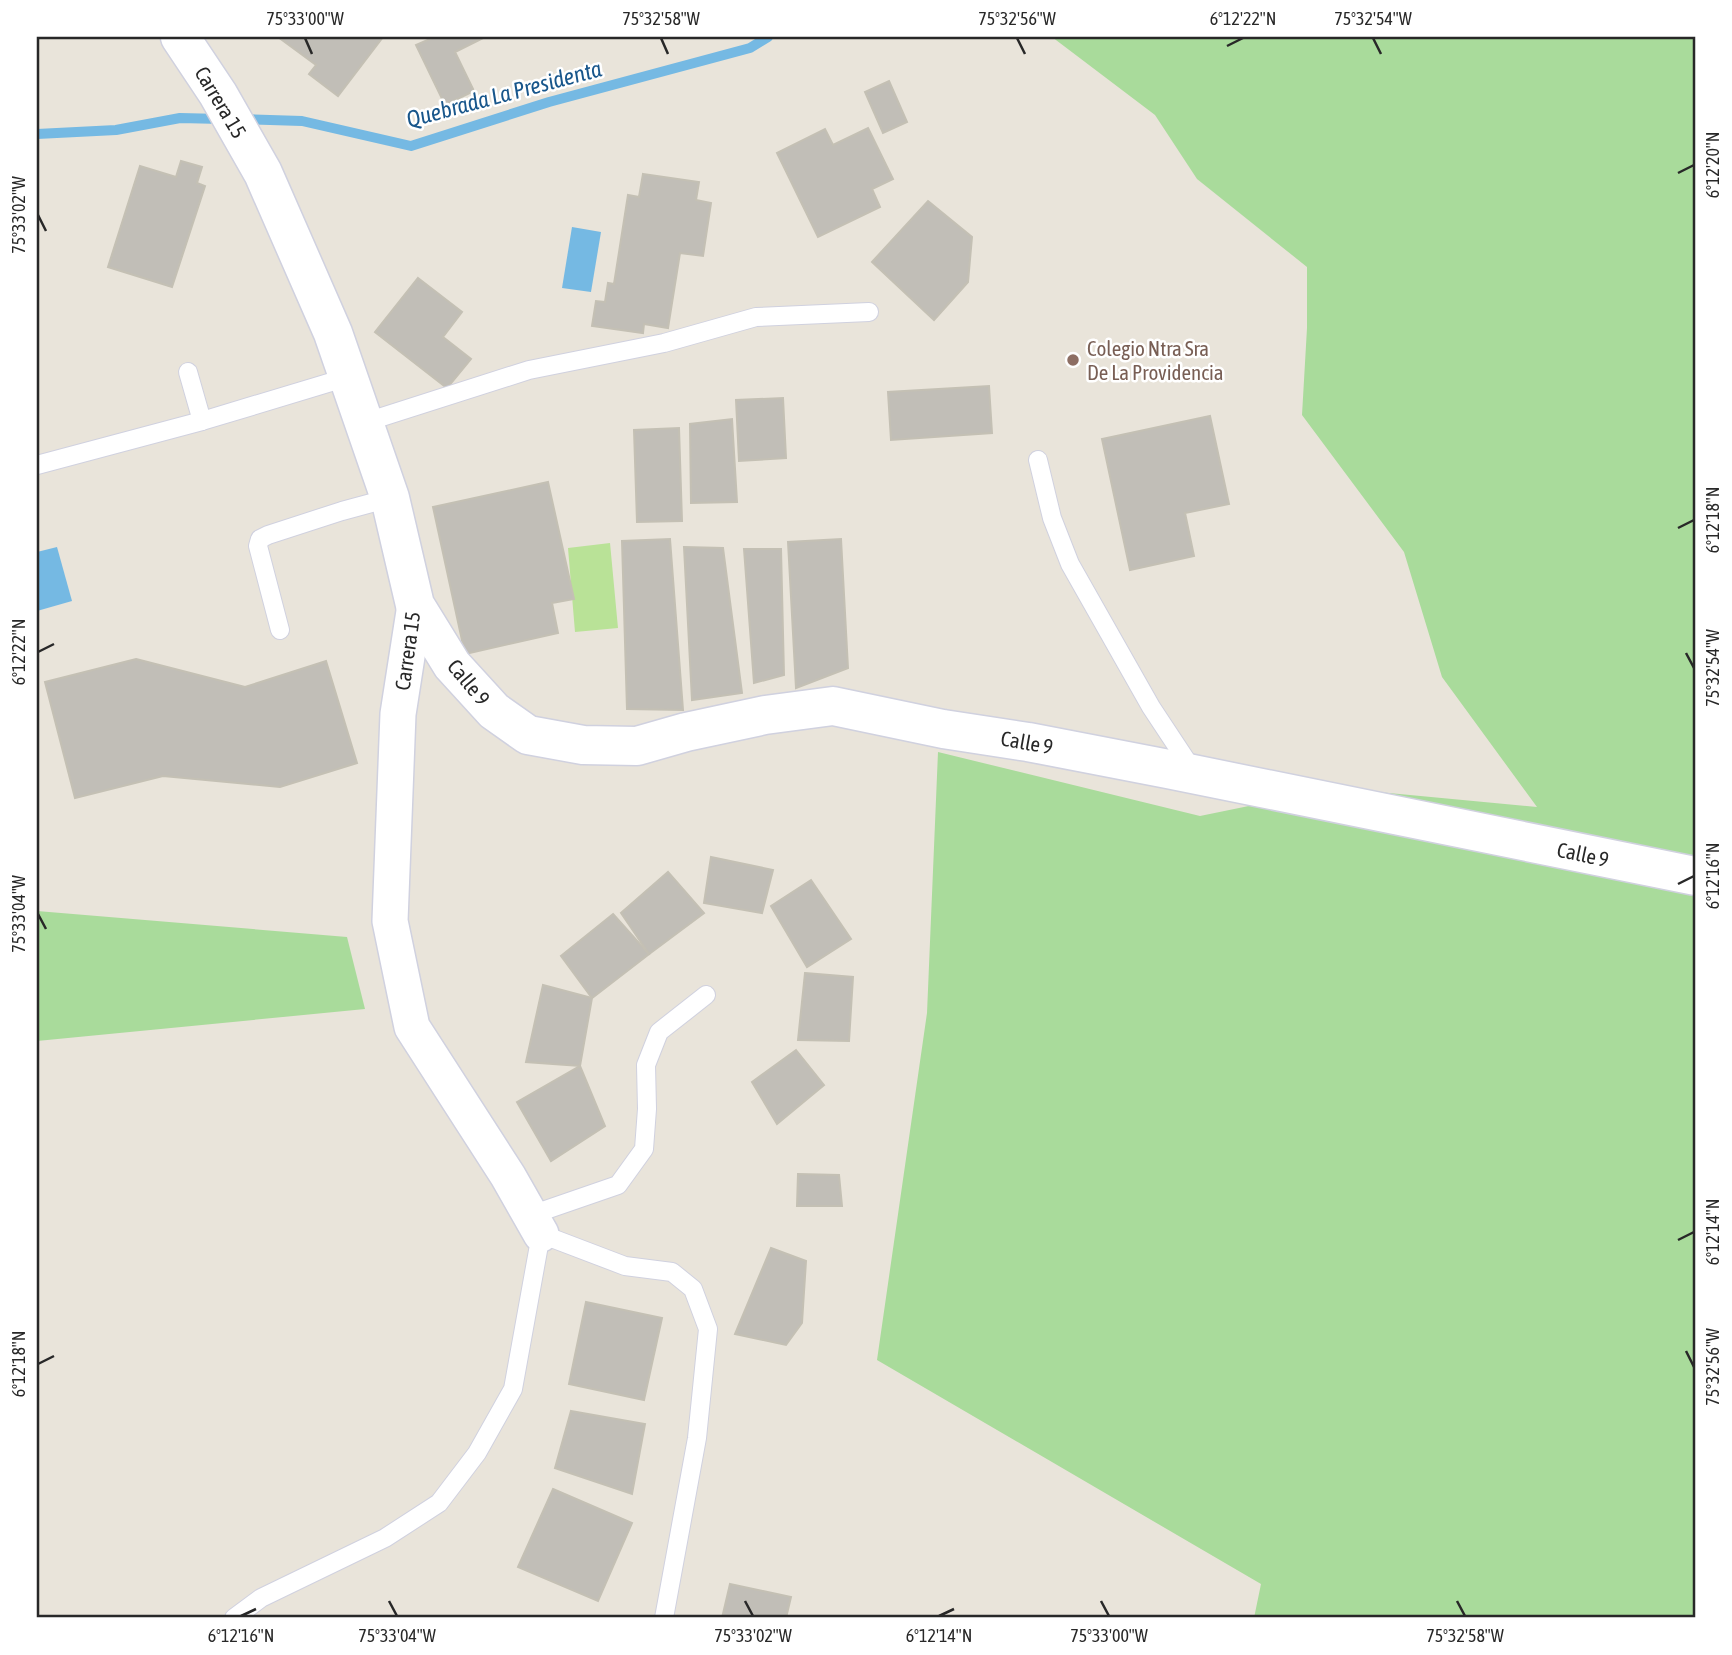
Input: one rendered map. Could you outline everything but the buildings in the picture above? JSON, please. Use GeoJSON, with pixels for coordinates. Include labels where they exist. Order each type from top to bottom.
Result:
{"type":"FeatureCollection","features":[{"type":"Feature","properties":{"kind":"street","name":"Carrera 15"},"geometry":{"type":"LineString","coordinates":[[180,37],[218,94],[263,173],[333,333],[390,498],[415,605],[398,715],[390,921],[412,1027],[536,1224]]}},
{"type":"Feature","properties":{"kind":"street","name":"Calle 9"},"geometry":{"type":"LineString","coordinates":[[415,605],[452,664],[494,711],[528,735],[583,746],[637,746],[765,715],[832,706],[1196,775],[1695,876]]}},
{"type":"Feature","properties":{"kind":"lane"},"geometry":{"type":"LineString","coordinates":[[363,423],[529,370],[664,343],[756,317],[869,312]]}},
{"type":"Feature","properties":{"kind":"lane"},"geometry":{"type":"LineString","coordinates":[[188,372],[202,421]]}},
{"type":"Feature","properties":{"kind":"lane"},"geometry":{"type":"LineString","coordinates":[[37,465],[202,421],[348,377]]}},
{"type":"Feature","properties":{"kind":"lane"},"geometry":{"type":"LineString","coordinates":[[1038,460],[1052,518],[1070,564],[1151,707],[1196,775]]}},
{"type":"Feature","properties":{"kind":"lane"},"geometry":{"type":"LineString","coordinates":[[280,630],[258,546],[260,539],[390,498]]}},
{"type":"Feature","properties":{"kind":"lane"},"geometry":{"type":"LineString","coordinates":[[536,1224],[618,1185],[644,1149],[646,1065],[659,1032],[706,995]]}},
{"type":"Feature","properties":{"kind":"lane"},"geometry":{"type":"LineString","coordinates":[[234,1618],[261,1598],[385,1538],[439,1503],[477,1453],[513,1389],[536,1224]]}},
{"type":"Feature","properties":{"kind":"lane"},"geometry":{"type":"LineString","coordinates":[[536,1224],[625,1266],[672,1272],[693,1289],[708,1329],[697,1438],[664,1618]]}},
{"type":"Feature","properties":{"kind":"green space"},"geometry":{"type":"Polygon","coordinates":[[[1052,37],[1695,37],[1695,1618],[1254,1618],[1261,1584],[877,1360],[927,1013],[938,752],[1200,816],[1336,788],[1537,807],[1442,677],[1404,552],[1302,415],[1307,267],[1197,179],[1155,115],[1052,37]]]}},
{"type":"Feature","properties":{"kind":"green space"},"geometry":{"type":"Polygon","coordinates":[[[610,543],[618,628],[575,632],[568,548],[610,543]]]}},
{"type":"Feature","properties":{"kind":"green space"},"geometry":{"type":"Polygon","coordinates":[[[37,911],[347,937],[365,1009],[37,1041],[37,911]]]}},
{"type":"Feature","properties":{"kind":"water"},"geometry":{"type":"Polygon","coordinates":[[[572,227],[601,232],[591,292],[562,288],[572,227]]]}},
{"type":"Feature","properties":{"kind":"water"},"geometry":{"type":"Polygon","coordinates":[[[57,547],[72,601],[37,611],[37,552],[57,547]]]}},
{"type":"Feature","properties":{"kind":"waterway","name":"Quebrada La Presidenta"},"geometry":{"type":"LineString","coordinates":[[241,119],[302,121],[411,146],[549,102],[750,48],[768,37]]}},
{"type":"Feature","properties":{"kind":"waterway","name":"Quebrada La Presidenta"},"geometry":{"type":"LineString","coordinates":[[37,134],[116,130],[180,118],[222,119]]}},
{"type":"Feature","properties":{"kind":"place","name":"Colegio Ntra Sra De La Providencia"},"geometry":{"type":"Point","coordinates":[1073,360]}}]}
